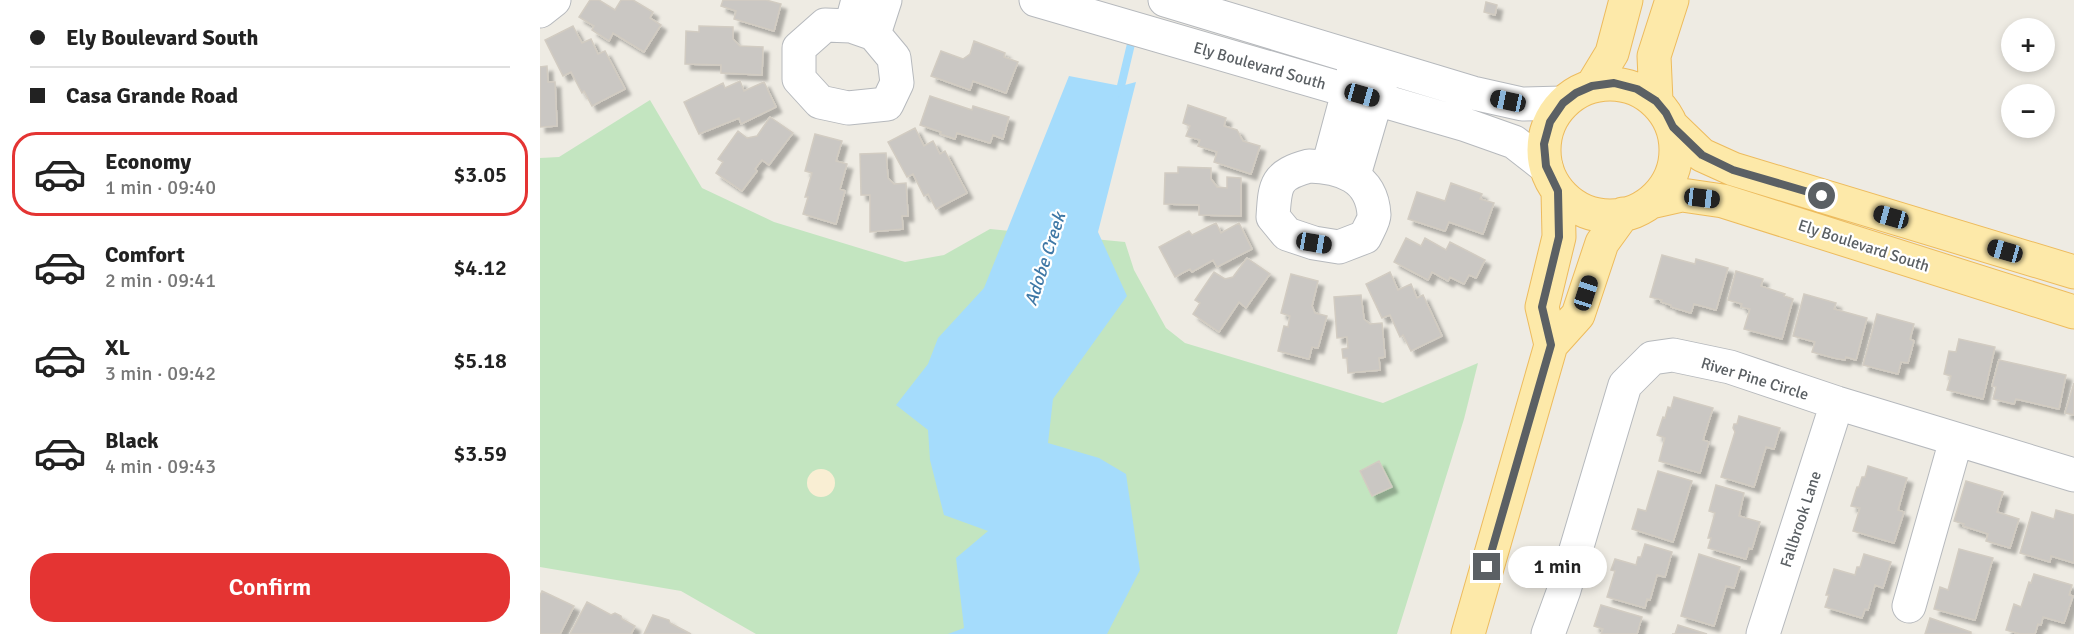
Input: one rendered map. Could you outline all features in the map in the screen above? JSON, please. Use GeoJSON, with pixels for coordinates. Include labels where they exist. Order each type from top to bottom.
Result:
{"type":"FeatureCollection","features":[{"type":"Feature","properties":{"kind":"main road"},"geometry":{"type":"LineString","coordinates":[[1592,86],[1612,53],[1626,0]]}},
{"type":"Feature","properties":{"kind":"main road"},"geometry":{"type":"LineString","coordinates":[[1468,634],[1551,345],[1578,315],[1602,243],[1637,208],[1665,187],[1674,168],[1677,147],[1664,114],[1654,56],[1672,0]]}},
{"type":"Feature","properties":{"kind":"main road"},"geometry":{"type":"LineString","coordinates":[[1551,345],[1542,307],[1559,237],[1552,179],[1544,144],[1550,122],[1563,103],[1576,93],[1592,86],[1614,83],[1637,89],[1664,114]]}},
{"type":"Feature","properties":{"kind":"main road","name":"Ely Boulevard South"},"geometry":{"type":"LineString","coordinates":[[1664,114],[1702,155],[1733,170],[2074,272]]}},
{"type":"Feature","properties":{"kind":"main road"},"geometry":{"type":"LineString","coordinates":[[1552,179],[1571,204],[1587,212],[1605,216],[1637,208]]}},
{"type":"Feature","properties":{"kind":"main road","name":"Ely Boulevard South"},"geometry":{"type":"LineString","coordinates":[[1637,208],[1682,195],[1723,201],[2074,312]]}},
{"type":"Feature","properties":{"kind":"street"},"geometry":{"type":"LineString","coordinates":[[540,11],[554,0]]}},
{"type":"Feature","properties":{"kind":"street"},"geometry":{"type":"LineString","coordinates":[[861,20],[885,0]]}},
{"type":"Feature","properties":{"kind":"street","name":"Ely Boulevard South"},"geometry":{"type":"LineString","coordinates":[[1036,0],[1466,125],[1514,142],[1552,179]]}},
{"type":"Feature","properties":{"kind":"street"},"geometry":{"type":"LineString","coordinates":[[1165,0],[1473,93],[1522,104],[1563,103]]}},
{"type":"Feature","properties":{"kind":"street"},"geometry":{"type":"LineString","coordinates":[[1341,171],[1371,62]]}},
{"type":"Feature","properties":{"kind":"street","name":"River Pine Circle"},"geometry":{"type":"LineString","coordinates":[[1548,634],[1564,590],[1625,385],[1652,358],[1673,355],[1730,367],[1837,403],[2074,475]]}},
{"type":"Feature","properties":{"kind":"street","name":"Fallbrook Lane"},"geometry":{"type":"LineString","coordinates":[[1763,634],[1837,403]]}},
{"type":"Feature","properties":{"kind":"street"},"geometry":{"type":"LineString","coordinates":[[1909,606],[1956,440]]}},
{"type":"Feature","properties":{"kind":"green space"},"geometry":{"type":"Polygon","coordinates":[[[650,100],[702,188],[774,222],[905,262],[944,255],[990,229],[1125,242],[1134,270],[1166,328],[1185,343],[1383,403],[1478,363],[1464,419],[1397,634],[756,634],[681,591],[540,567],[540,158],[559,157],[650,100]]]}},
{"type":"Feature","properties":{"kind":"sand"},"geometry":{"type":"Polygon","coordinates":[[[821,469],[831,473],[835,483],[831,493],[821,497],[811,493],[807,483],[811,473],[821,469]]]}},
{"type":"Feature","properties":{"kind":"water"},"geometry":{"type":"Polygon","coordinates":[[[1069,76],[1121,86],[1136,82],[1098,232],[1127,296],[1053,399],[1048,443],[1099,458],[1126,474],[1140,570],[1107,634],[948,634],[964,628],[956,558],[988,531],[944,515],[930,460],[928,430],[896,405],[928,364],[938,338],[984,288],[1069,76]]]}},
{"type":"Feature","properties":{"kind":"building"},"geometry":{"type":"Polygon","coordinates":[[[590,0],[599,0],[615,10],[621,0],[633,0],[653,12],[650,18],[661,25],[644,52],[613,33],[609,41],[592,30],[594,26],[579,17],[590,0]]]}},
{"type":"Feature","properties":{"kind":"building"},"geometry":{"type":"Polygon","coordinates":[[[723,0],[766,0],[781,4],[774,31],[734,19],[736,11],[721,6],[723,0]]]}},
{"type":"Feature","properties":{"kind":"building"},"geometry":{"type":"Polygon","coordinates":[[[1486,2],[1497,5],[1495,15],[1484,12],[1486,2]]]}},
{"type":"Feature","properties":{"kind":"building"},"geometry":{"type":"Polygon","coordinates":[[[573,26],[582,43],[591,39],[598,54],[605,51],[625,89],[592,106],[571,72],[563,76],[545,40],[573,26]]]}},
{"type":"Feature","properties":{"kind":"building"},"geometry":{"type":"Polygon","coordinates":[[[699,26],[733,27],[733,39],[740,46],[763,47],[762,75],[721,73],[721,65],[685,64],[686,31],[699,32],[699,26]]]}},
{"type":"Feature","properties":{"kind":"building"},"geometry":{"type":"Polygon","coordinates":[[[974,41],[1005,53],[1004,57],[1018,62],[1006,93],[973,81],[970,90],[931,76],[941,51],[963,59],[970,54],[974,41]]]}},
{"type":"Feature","properties":{"kind":"building"},"geometry":{"type":"Polygon","coordinates":[[[547,66],[548,82],[555,82],[557,126],[540,127],[540,67],[547,66]]]}},
{"type":"Feature","properties":{"kind":"building"},"geometry":{"type":"Polygon","coordinates":[[[740,81],[744,91],[764,82],[776,107],[741,124],[739,118],[699,134],[684,102],[723,83],[725,88],[740,81]]]}},
{"type":"Feature","properties":{"kind":"building"},"geometry":{"type":"Polygon","coordinates":[[[930,96],[972,110],[973,106],[1009,117],[1003,139],[993,135],[990,143],[957,133],[955,139],[920,125],[930,96]]]}},
{"type":"Feature","properties":{"kind":"building"},"geometry":{"type":"Polygon","coordinates":[[[1188,105],[1226,118],[1224,126],[1237,130],[1243,141],[1260,146],[1251,174],[1214,162],[1217,152],[1198,146],[1200,140],[1186,136],[1190,126],[1183,123],[1188,105]]]}},
{"type":"Feature","properties":{"kind":"building"},"geometry":{"type":"Polygon","coordinates":[[[770,117],[793,133],[769,165],[762,160],[742,191],[716,173],[723,162],[718,159],[738,131],[747,138],[757,136],[770,117]]]}},
{"type":"Feature","properties":{"kind":"building"},"geometry":{"type":"Polygon","coordinates":[[[915,128],[924,146],[933,141],[940,154],[945,151],[967,193],[936,209],[928,194],[924,196],[913,174],[907,177],[888,142],[915,128]]]}},
{"type":"Feature","properties":{"kind":"building"},"geometry":{"type":"Polygon","coordinates":[[[815,134],[842,141],[836,161],[847,164],[840,189],[845,191],[836,224],[803,214],[812,173],[805,171],[815,134]]]}},
{"type":"Feature","properties":{"kind":"building"},"geometry":{"type":"Polygon","coordinates":[[[886,153],[888,178],[894,184],[906,183],[908,216],[902,216],[903,229],[870,232],[870,195],[861,195],[860,154],[886,153]]]}},
{"type":"Feature","properties":{"kind":"building"},"geometry":{"type":"Polygon","coordinates":[[[1178,167],[1211,168],[1211,179],[1217,187],[1227,188],[1227,177],[1241,178],[1241,216],[1199,215],[1199,205],[1164,204],[1165,173],[1178,173],[1178,167]]]}},
{"type":"Feature","properties":{"kind":"building"},"geometry":{"type":"Polygon","coordinates":[[[1451,183],[1482,194],[1480,199],[1494,203],[1483,234],[1449,222],[1445,231],[1408,219],[1417,192],[1445,201],[1451,183]]]}},
{"type":"Feature","properties":{"kind":"building"},"geometry":{"type":"Polygon","coordinates":[[[1216,223],[1221,233],[1239,223],[1252,249],[1217,267],[1213,260],[1192,272],[1190,269],[1175,277],[1159,247],[1189,231],[1192,235],[1216,223]]]}},
{"type":"Feature","properties":{"kind":"building"},"geometry":{"type":"Polygon","coordinates":[[[1406,238],[1421,246],[1425,238],[1446,250],[1450,242],[1485,260],[1476,278],[1469,275],[1464,284],[1450,277],[1448,281],[1432,272],[1428,280],[1394,262],[1406,238]]]}},
{"type":"Feature","properties":{"kind":"building"},"geometry":{"type":"Polygon","coordinates":[[[1662,255],[1695,264],[1696,259],[1728,268],[1716,310],[1694,304],[1691,313],[1650,297],[1662,255]]]}},
{"type":"Feature","properties":{"kind":"building"},"geometry":{"type":"Polygon","coordinates":[[[1247,258],[1270,274],[1246,308],[1239,302],[1219,332],[1193,314],[1200,303],[1195,300],[1214,272],[1225,279],[1233,277],[1247,258]]]}},
{"type":"Feature","properties":{"kind":"building"},"geometry":{"type":"Polygon","coordinates":[[[1736,271],[1763,279],[1761,286],[1793,299],[1782,339],[1744,329],[1750,309],[1728,300],[1736,271]]]}},
{"type":"Feature","properties":{"kind":"building"},"geometry":{"type":"Polygon","coordinates":[[[1390,272],[1398,290],[1411,284],[1417,298],[1423,295],[1442,336],[1411,351],[1403,335],[1400,337],[1390,315],[1382,318],[1366,284],[1390,272]]]}},
{"type":"Feature","properties":{"kind":"building"},"geometry":{"type":"Polygon","coordinates":[[[1291,274],[1318,281],[1312,306],[1315,313],[1327,316],[1318,348],[1312,347],[1309,359],[1278,351],[1284,326],[1288,327],[1290,316],[1281,313],[1291,274]]]}},
{"type":"Feature","properties":{"kind":"building"},"geometry":{"type":"Polygon","coordinates":[[[1804,294],[1836,303],[1834,309],[1867,318],[1856,360],[1846,357],[1845,360],[1834,358],[1812,352],[1815,342],[1793,336],[1804,294]]]}},
{"type":"Feature","properties":{"kind":"building"},"geometry":{"type":"Polygon","coordinates":[[[1361,295],[1364,319],[1370,324],[1382,323],[1385,357],[1379,358],[1380,370],[1348,373],[1347,358],[1343,358],[1342,349],[1348,348],[1347,337],[1337,338],[1334,297],[1361,295]]]}},
{"type":"Feature","properties":{"kind":"building"},"geometry":{"type":"Polygon","coordinates":[[[1877,314],[1914,324],[1910,339],[1914,341],[1908,363],[1901,362],[1898,374],[1863,365],[1877,314]]]}},
{"type":"Feature","properties":{"kind":"building"},"geometry":{"type":"Polygon","coordinates":[[[1959,339],[1995,347],[1983,399],[1947,390],[1951,376],[1944,374],[1949,351],[1956,352],[1959,339]]]}},
{"type":"Feature","properties":{"kind":"building"},"geometry":{"type":"Polygon","coordinates":[[[1999,360],[2066,375],[2059,409],[2016,399],[2014,404],[1993,399],[1996,387],[1992,386],[1999,360]]]}},
{"type":"Feature","properties":{"kind":"building"},"geometry":{"type":"Polygon","coordinates":[[[2074,383],[2074,415],[2065,413],[2074,383]]]}},
{"type":"Feature","properties":{"kind":"building"},"geometry":{"type":"Polygon","coordinates":[[[1674,397],[1713,408],[1703,440],[1709,442],[1700,473],[1659,461],[1665,438],[1657,435],[1663,417],[1665,418],[1668,407],[1671,408],[1674,397]]]}},
{"type":"Feature","properties":{"kind":"building"},"geometry":{"type":"Polygon","coordinates":[[[1739,416],[1780,428],[1774,449],[1766,447],[1754,487],[1721,477],[1735,432],[1734,424],[1737,424],[1739,416]]]}},
{"type":"Feature","properties":{"kind":"building"},"geometry":{"type":"Polygon","coordinates":[[[1379,461],[1392,487],[1372,496],[1360,471],[1379,461]]]}},
{"type":"Feature","properties":{"kind":"building"},"geometry":{"type":"Polygon","coordinates":[[[1868,466],[1907,478],[1898,510],[1904,512],[1894,543],[1853,531],[1860,508],[1851,506],[1857,487],[1862,477],[1865,477],[1868,466]]]}},
{"type":"Feature","properties":{"kind":"building"},"geometry":{"type":"Polygon","coordinates":[[[1658,471],[1692,481],[1673,542],[1632,529],[1638,509],[1646,511],[1658,471]]]}},
{"type":"Feature","properties":{"kind":"building"},"geometry":{"type":"Polygon","coordinates":[[[1966,481],[2003,492],[1997,512],[2019,519],[2010,548],[1986,541],[1988,534],[1954,521],[1966,481]]]}},
{"type":"Feature","properties":{"kind":"building"},"geometry":{"type":"Polygon","coordinates":[[[1716,485],[1744,493],[1739,516],[1760,522],[1752,549],[1749,548],[1746,559],[1708,548],[1711,538],[1708,538],[1715,513],[1709,511],[1716,485]]]}},
{"type":"Feature","properties":{"kind":"building"},"geometry":{"type":"Polygon","coordinates":[[[2056,510],[2074,515],[2074,563],[2051,556],[2050,562],[2020,553],[2032,512],[2054,519],[2056,510]]]}},
{"type":"Feature","properties":{"kind":"building"},"geometry":{"type":"Polygon","coordinates":[[[1645,544],[1672,552],[1665,577],[1657,575],[1650,600],[1647,599],[1645,608],[1607,597],[1615,571],[1611,570],[1615,559],[1636,565],[1645,544]]]}},
{"type":"Feature","properties":{"kind":"building"},"geometry":{"type":"Polygon","coordinates":[[[1959,549],[1993,558],[1975,620],[1934,609],[1940,587],[1948,590],[1959,549]]]}},
{"type":"Feature","properties":{"kind":"building"},"geometry":{"type":"Polygon","coordinates":[[[1699,554],[1740,567],[1734,588],[1726,586],[1714,626],[1681,616],[1699,554]]]}},
{"type":"Feature","properties":{"kind":"building"},"geometry":{"type":"Polygon","coordinates":[[[1864,554],[1891,562],[1883,588],[1875,585],[1868,610],[1865,609],[1862,618],[1825,607],[1834,569],[1855,575],[1864,554]]]}},
{"type":"Feature","properties":{"kind":"building"},"geometry":{"type":"Polygon","coordinates":[[[2034,574],[2072,585],[2069,595],[2073,596],[2064,623],[2043,617],[2035,634],[2020,634],[2006,630],[2014,604],[2021,607],[2034,574]]]}},
{"type":"Feature","properties":{"kind":"building"},"geometry":{"type":"Polygon","coordinates":[[[542,591],[574,606],[560,634],[540,634],[542,591]]]}},
{"type":"Feature","properties":{"kind":"building"},"geometry":{"type":"Polygon","coordinates":[[[587,602],[611,615],[615,613],[621,616],[622,619],[635,626],[631,634],[570,634],[587,602]]]}},
{"type":"Feature","properties":{"kind":"building"},"geometry":{"type":"Polygon","coordinates":[[[1601,605],[1642,617],[1637,634],[1601,634],[1603,629],[1594,626],[1601,605]]]}},
{"type":"Feature","properties":{"kind":"building"},"geometry":{"type":"Polygon","coordinates":[[[653,615],[669,620],[670,623],[691,634],[644,634],[653,615]]]}},
{"type":"Feature","properties":{"kind":"building"},"geometry":{"type":"Polygon","coordinates":[[[1930,618],[1971,632],[1971,634],[1925,634],[1930,618]]]}},
{"type":"Feature","properties":{"kind":"building"},"geometry":{"type":"Polygon","coordinates":[[[1678,625],[1707,634],[1675,634],[1678,625]]]}},
{"type":"Feature","properties":{"kind":"waterway","name":"Adobe Creek"},"geometry":{"type":"LineString","coordinates":[[1116,94],[1121,86],[1131,44]]}},
{"type":"Feature","properties":{"kind":"route"},"geometry":{"type":"LineString","coordinates":[[1487,567],[1551,345],[1542,307],[1559,237],[1558,191],[1546,166],[1544,144],[1550,122],[1563,103],[1576,93],[1592,86],[1614,83],[1637,89],[1656,101],[1666,113],[1673,127],[1702,155],[1733,170],[1822,196]]}}]}
